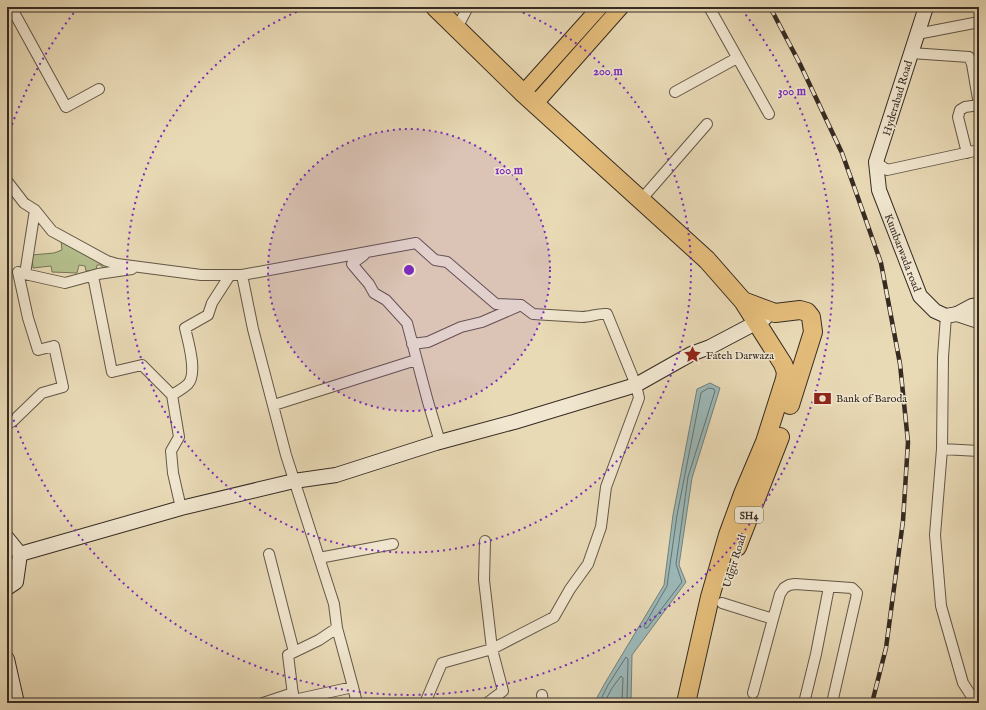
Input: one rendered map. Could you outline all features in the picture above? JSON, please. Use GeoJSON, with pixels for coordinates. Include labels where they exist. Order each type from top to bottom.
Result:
{"type":"FeatureCollection","features":[{"type":"Feature","properties":{"kind":"highway"},"geometry":{"type":"LineString","coordinates":[[435,7],[529,98],[640,201],[707,260],[743,302],[756,322]]}},
{"type":"Feature","properties":{"kind":"highway"},"geometry":{"type":"LineString","coordinates":[[743,302],[775,313]]}},
{"type":"Feature","properties":{"kind":"highway","name":"Udgir Road"},"geometry":{"type":"LineString","coordinates":[[698,703],[722,603],[740,538],[777,445],[813,332],[811,317],[807,312],[800,310],[775,313]]}},
{"type":"Feature","properties":{"kind":"highway","name":"Udgir Road"},"geometry":{"type":"LineString","coordinates":[[686,703],[710,597],[728,535],[743,494],[765,442],[785,379],[786,372],[783,364],[770,341],[756,322]]}},
{"type":"Feature","properties":{"kind":"main road"},"geometry":{"type":"LineString","coordinates":[[529,98],[600,7]]}},
{"type":"Feature","properties":{"kind":"main road"},"geometry":{"type":"LineString","coordinates":[[529,98],[621,7]]}},
{"type":"Feature","properties":{"kind":"main road","name":"Hyderabad Road"},"geometry":{"type":"LineString","coordinates":[[879,190],[876,175],[876,162],[926,7]]}},
{"type":"Feature","properties":{"kind":"main road","name":"Kumbarwada road"},"geometry":{"type":"LineString","coordinates":[[879,190],[920,296],[935,311],[979,320]]}},
{"type":"Feature","properties":{"kind":"main road"},"geometry":{"type":"LineString","coordinates":[[952,315],[972,306],[979,305]]}},
{"type":"Feature","properties":{"kind":"main road"},"geometry":{"type":"LineString","coordinates":[[20,554],[181,508],[294,481],[336,475],[440,442],[514,422],[636,384],[691,354],[710,347],[775,313]]}},
{"type":"Feature","properties":{"kind":"main road"},"geometry":{"type":"LineString","coordinates":[[7,538],[20,554],[16,582],[7,588]]}},
{"type":"Feature","properties":{"kind":"main road"},"geometry":{"type":"LineString","coordinates":[[7,659],[17,703]]}},
{"type":"Feature","properties":{"kind":"street"},"geometry":{"type":"LineString","coordinates":[[11,7],[66,107],[99,89]]}},
{"type":"Feature","properties":{"kind":"street"},"geometry":{"type":"LineString","coordinates":[[457,28],[468,7]]}},
{"type":"Feature","properties":{"kind":"street"},"geometry":{"type":"LineString","coordinates":[[709,7],[769,114]]}},
{"type":"Feature","properties":{"kind":"street"},"geometry":{"type":"LineString","coordinates":[[917,34],[979,22]]}},
{"type":"Feature","properties":{"kind":"street"},"geometry":{"type":"LineString","coordinates":[[911,53],[969,58],[972,64],[979,105],[965,107],[960,110],[958,117],[966,153]]}},
{"type":"Feature","properties":{"kind":"street"},"geometry":{"type":"LineString","coordinates":[[675,92],[737,58]]}},
{"type":"Feature","properties":{"kind":"street"},"geometry":{"type":"LineString","coordinates":[[640,201],[707,124]]}},
{"type":"Feature","properties":{"kind":"street"},"geometry":{"type":"LineString","coordinates":[[876,162],[887,170],[979,150]]}},
{"type":"Feature","properties":{"kind":"street"},"geometry":{"type":"LineString","coordinates":[[7,181],[24,203],[35,210],[52,231],[117,264],[201,275],[242,275],[416,244],[435,260],[447,262],[496,304],[520,305],[533,314],[582,317],[608,314],[636,384],[639,398],[606,487],[601,527],[588,564],[570,589],[554,617],[492,649],[442,662],[425,703]]}},
{"type":"Feature","properties":{"kind":"street"},"geometry":{"type":"LineString","coordinates":[[7,424],[13,421],[42,393],[63,387],[54,346],[38,350],[28,318],[22,273],[35,210]]}},
{"type":"Feature","properties":{"kind":"street"},"geometry":{"type":"LineString","coordinates":[[366,253],[352,264],[369,284],[374,293],[386,300],[407,323],[416,360],[440,442]]}},
{"type":"Feature","properties":{"kind":"street"},"geometry":{"type":"LineString","coordinates":[[7,271],[65,283],[106,273],[148,268]]}},
{"type":"Feature","properties":{"kind":"street"},"geometry":{"type":"LineString","coordinates":[[172,395],[188,383],[192,372],[191,355],[185,328],[208,315],[212,303],[230,275]]}},
{"type":"Feature","properties":{"kind":"street"},"geometry":{"type":"LineString","coordinates":[[242,275],[253,329],[294,481],[334,604],[337,628],[357,703]]}},
{"type":"Feature","properties":{"kind":"street"},"geometry":{"type":"LineString","coordinates":[[93,276],[112,372],[142,365],[172,395],[179,437],[171,451],[173,472],[181,508]]}},
{"type":"Feature","properties":{"kind":"street"},"geometry":{"type":"LineString","coordinates":[[412,344],[428,342],[461,327],[482,322],[520,305]]}},
{"type":"Feature","properties":{"kind":"street"},"geometry":{"type":"LineString","coordinates":[[952,315],[943,357],[942,448],[935,534],[941,606],[963,684],[976,703]]}},
{"type":"Feature","properties":{"kind":"street"},"geometry":{"type":"LineString","coordinates":[[274,405],[416,360]]}},
{"type":"Feature","properties":{"kind":"street"},"geometry":{"type":"LineString","coordinates":[[942,448],[979,451]]}},
{"type":"Feature","properties":{"kind":"street"},"geometry":{"type":"LineString","coordinates":[[485,541],[484,580],[492,649],[503,691],[486,703]]}},
{"type":"Feature","properties":{"kind":"street"},"geometry":{"type":"LineString","coordinates":[[319,558],[393,544]]}},
{"type":"Feature","properties":{"kind":"street"},"geometry":{"type":"LineString","coordinates":[[269,554],[294,652]]}},
{"type":"Feature","properties":{"kind":"street"},"geometry":{"type":"LineString","coordinates":[[753,693],[772,619],[780,594],[784,588],[795,584],[852,588],[857,594],[832,703]]}},
{"type":"Feature","properties":{"kind":"street"},"geometry":{"type":"LineString","coordinates":[[804,703],[816,654],[829,587]]}},
{"type":"Feature","properties":{"kind":"street"},"geometry":{"type":"LineString","coordinates":[[722,603],[772,619]]}},
{"type":"Feature","properties":{"kind":"street"},"geometry":{"type":"LineString","coordinates":[[294,699],[288,655],[319,640],[337,628]]}},
{"type":"Feature","properties":{"kind":"street"},"geometry":{"type":"LineString","coordinates":[[263,703],[294,699],[353,687]]}},
{"type":"Feature","properties":{"kind":"green space"},"geometry":{"type":"Polygon","coordinates":[[[61,241],[121,267],[103,268],[101,265],[97,265],[96,270],[86,271],[85,266],[79,265],[77,273],[52,272],[51,266],[33,268],[32,255],[54,253],[62,250],[61,241]]]}},
{"type":"Feature","properties":{"kind":"water"},"geometry":{"type":"Polygon","coordinates":[[[710,383],[720,388],[692,478],[679,565],[686,582],[632,655],[631,703],[594,703],[664,585],[673,515],[697,389],[710,383]]]}},
{"type":"Feature","properties":{"kind":"railway"},"geometry":{"type":"LineString","coordinates":[[770,7],[800,64],[842,153],[881,263],[900,364],[908,442],[903,521],[886,648],[872,703]]}},
{"type":"Feature","properties":{"kind":"place","name":"Fateh Darwaza"},"geometry":{"type":"Point","coordinates":[693,355]}},
{"type":"Feature","properties":{"kind":"place","name":"Bank of Baroda"},"geometry":{"type":"Point","coordinates":[823,398]}}]}
